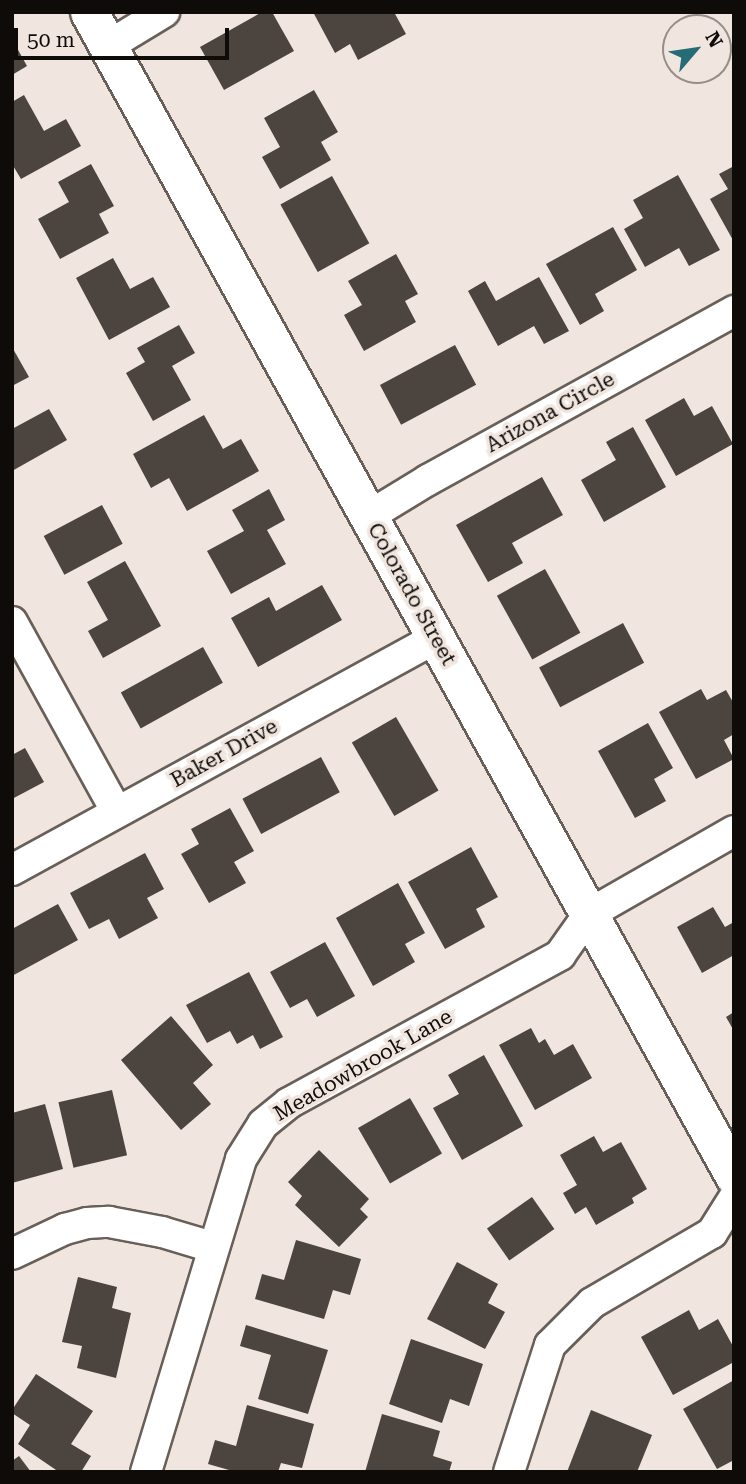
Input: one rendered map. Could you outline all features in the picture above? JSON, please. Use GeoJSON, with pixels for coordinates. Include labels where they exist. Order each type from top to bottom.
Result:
{"type":"FeatureCollection","features":[{"type":"Feature","properties":{"kind":"street","name":"Colorado Street"},"geometry":{"type":"LineString","coordinates":[[89,12],[734,1177]]}},
{"type":"Feature","properties":{"kind":"street"},"geometry":{"type":"LineString","coordinates":[[108,46],[164,12]]}},
{"type":"Feature","properties":{"kind":"street","name":"Arizona Circle"},"geometry":{"type":"LineString","coordinates":[[369,516],[428,480],[734,311]]}},
{"type":"Feature","properties":{"kind":"street"},"geometry":{"type":"LineString","coordinates":[[12,622],[117,811]]}},
{"type":"Feature","properties":{"kind":"street","name":"Baker Drive"},"geometry":{"type":"LineString","coordinates":[[12,870],[436,638]]}},
{"type":"Feature","properties":{"kind":"street","name":"Meadowbrook Lane"},"geometry":{"type":"LineString","coordinates":[[146,1472],[212,1247],[241,1159],[263,1124],[289,1103],[560,955],[589,914],[734,831]]}},
{"type":"Feature","properties":{"kind":"street"},"geometry":{"type":"LineString","coordinates":[[509,1472],[550,1345],[592,1303],[712,1233],[734,1198]]}},
{"type":"Feature","properties":{"kind":"street"},"geometry":{"type":"LineString","coordinates":[[12,1254],[54,1233],[87,1223],[109,1223],[162,1232],[212,1247]]}},
{"type":"Feature","properties":{"kind":"building"},"geometry":{"type":"Polygon","coordinates":[[[262,12],[272,12],[294,51],[224,90],[200,47],[262,12]]]}},
{"type":"Feature","properties":{"kind":"building"},"geometry":{"type":"Polygon","coordinates":[[[313,12],[394,12],[406,34],[358,60],[350,44],[335,53],[313,12]]]}},
{"type":"Feature","properties":{"kind":"building"},"geometry":{"type":"Polygon","coordinates":[[[12,39],[27,66],[12,75],[12,39]]]}},
{"type":"Feature","properties":{"kind":"building"},"geometry":{"type":"Polygon","coordinates":[[[314,90],[338,132],[321,142],[331,160],[280,189],[262,157],[280,147],[264,118],[314,90]]]}},
{"type":"Feature","properties":{"kind":"building"},"geometry":{"type":"Polygon","coordinates":[[[24,95],[44,131],[66,119],[81,146],[21,179],[12,164],[12,102],[24,95]]]}},
{"type":"Feature","properties":{"kind":"building"},"geometry":{"type":"Polygon","coordinates":[[[91,164],[114,206],[99,214],[109,233],[60,259],[38,219],[69,202],[58,182],[91,164]]]}},
{"type":"Feature","properties":{"kind":"building"},"geometry":{"type":"Polygon","coordinates":[[[734,166],[734,242],[710,199],[728,189],[719,174],[734,166]]]}},
{"type":"Feature","properties":{"kind":"building"},"geometry":{"type":"Polygon","coordinates":[[[678,175],[720,250],[689,266],[679,248],[645,267],[624,229],[643,218],[633,200],[678,175]]]}},
{"type":"Feature","properties":{"kind":"building"},"geometry":{"type":"Polygon","coordinates":[[[332,176],[369,243],[318,272],[280,205],[332,176]]]}},
{"type":"Feature","properties":{"kind":"building"},"geometry":{"type":"Polygon","coordinates":[[[613,227],[637,270],[595,294],[604,311],[580,325],[546,264],[613,227]]]}},
{"type":"Feature","properties":{"kind":"building"},"geometry":{"type":"Polygon","coordinates":[[[396,254],[418,294],[405,301],[416,322],[364,351],[344,315],[362,305],[348,281],[396,254]]]}},
{"type":"Feature","properties":{"kind":"building"},"geometry":{"type":"Polygon","coordinates":[[[113,258],[130,289],[153,277],[170,307],[109,340],[76,278],[113,258]]]}},
{"type":"Feature","properties":{"kind":"building"},"geometry":{"type":"Polygon","coordinates":[[[539,277],[569,331],[544,344],[534,326],[498,346],[468,291],[485,281],[496,301],[539,277]]]}},
{"type":"Feature","properties":{"kind":"building"},"geometry":{"type":"Polygon","coordinates":[[[179,325],[195,353],[172,366],[191,400],[153,421],[126,373],[145,362],[137,348],[179,325]]]}},
{"type":"Feature","properties":{"kind":"building"},"geometry":{"type":"Polygon","coordinates":[[[455,345],[476,385],[401,425],[380,385],[455,345]]]}},
{"type":"Feature","properties":{"kind":"building"},"geometry":{"type":"Polygon","coordinates":[[[12,347],[29,377],[12,386],[12,347]]]}},
{"type":"Feature","properties":{"kind":"building"},"geometry":{"type":"Polygon","coordinates":[[[684,398],[694,416],[712,406],[733,444],[676,476],[645,420],[684,398]]]}},
{"type":"Feature","properties":{"kind":"building"},"geometry":{"type":"Polygon","coordinates":[[[49,409],[67,440],[12,471],[12,429],[49,409]]]}},
{"type":"Feature","properties":{"kind":"building"},"geometry":{"type":"Polygon","coordinates":[[[204,415],[223,449],[241,439],[259,471],[187,511],[169,478],[151,488],[133,454],[204,415]]]}},
{"type":"Feature","properties":{"kind":"building"},"geometry":{"type":"Polygon","coordinates":[[[633,427],[666,487],[604,522],[581,480],[616,460],[606,442],[633,427]]]}},
{"type":"Feature","properties":{"kind":"building"},"geometry":{"type":"Polygon","coordinates":[[[542,477],[563,515],[512,543],[523,563],[488,582],[456,525],[542,477]]]}},
{"type":"Feature","properties":{"kind":"building"},"geometry":{"type":"Polygon","coordinates":[[[269,489],[285,520],[267,530],[286,564],[231,594],[207,551],[244,531],[232,510],[269,489]]]}},
{"type":"Feature","properties":{"kind":"building"},"geometry":{"type":"Polygon","coordinates":[[[102,505],[123,544],[64,575],[44,536],[102,505]]]}},
{"type":"Feature","properties":{"kind":"building"},"geometry":{"type":"Polygon","coordinates":[[[125,561],[161,626],[103,658],[88,631],[108,620],[87,582],[125,561]]]}},
{"type":"Feature","properties":{"kind":"building"},"geometry":{"type":"Polygon","coordinates":[[[545,569],[580,633],[532,660],[497,596],[545,569]]]}},
{"type":"Feature","properties":{"kind":"building"},"geometry":{"type":"Polygon","coordinates":[[[322,585],[342,620],[258,667],[231,618],[269,597],[276,611],[322,585]]]}},
{"type":"Feature","properties":{"kind":"building"},"geometry":{"type":"Polygon","coordinates":[[[623,623],[644,663],[560,707],[539,668],[623,623]]]}},
{"type":"Feature","properties":{"kind":"building"},"geometry":{"type":"Polygon","coordinates":[[[203,647],[223,683],[141,728],[121,693],[203,647]]]}},
{"type":"Feature","properties":{"kind":"building"},"geometry":{"type":"Polygon","coordinates":[[[701,689],[707,700],[726,690],[734,704],[734,734],[724,740],[734,759],[696,779],[659,712],[701,689]]]}},
{"type":"Feature","properties":{"kind":"building"},"geometry":{"type":"Polygon","coordinates":[[[396,717],[439,791],[394,816],[352,742],[396,717]]]}},
{"type":"Feature","properties":{"kind":"building"},"geometry":{"type":"Polygon","coordinates":[[[648,723],[673,768],[654,779],[666,801],[635,818],[598,751],[648,723]]]}},
{"type":"Feature","properties":{"kind":"building"},"geometry":{"type":"Polygon","coordinates":[[[25,748],[44,782],[12,799],[12,755],[25,748]]]}},
{"type":"Feature","properties":{"kind":"building"},"geometry":{"type":"Polygon","coordinates":[[[321,757],[340,792],[261,834],[242,799],[321,757]]]}},
{"type":"Feature","properties":{"kind":"building"},"geometry":{"type":"Polygon","coordinates":[[[230,808],[254,851],[234,862],[246,883],[209,903],[181,854],[199,844],[191,829],[230,808]]]}},
{"type":"Feature","properties":{"kind":"building"},"geometry":{"type":"Polygon","coordinates":[[[471,847],[498,897],[476,909],[485,927],[445,949],[408,882],[471,847]]]}},
{"type":"Feature","properties":{"kind":"building"},"geometry":{"type":"Polygon","coordinates":[[[145,853],[164,889],[147,898],[158,918],[119,939],[109,919],[89,929],[70,893],[145,853]]]}},
{"type":"Feature","properties":{"kind":"building"},"geometry":{"type":"Polygon","coordinates":[[[398,883],[425,933],[405,944],[415,962],[373,986],[336,918],[398,883]]]}},
{"type":"Feature","properties":{"kind":"building"},"geometry":{"type":"Polygon","coordinates":[[[58,904],[78,940],[12,976],[12,929],[58,904]]]}},
{"type":"Feature","properties":{"kind":"building"},"geometry":{"type":"Polygon","coordinates":[[[713,907],[725,927],[734,922],[734,955],[702,973],[677,927],[713,907]]]}},
{"type":"Feature","properties":{"kind":"building"},"geometry":{"type":"Polygon","coordinates":[[[325,942],[355,996],[317,1017],[307,999],[290,1008],[270,972],[325,942]]]}},
{"type":"Feature","properties":{"kind":"building"},"geometry":{"type":"Polygon","coordinates":[[[249,972],[283,1037],[260,1049],[253,1035],[237,1044],[230,1031],[207,1043],[186,1005],[249,972]]]}},
{"type":"Feature","properties":{"kind":"building"},"geometry":{"type":"Polygon","coordinates":[[[734,1012],[734,1031],[726,1017],[734,1012]]]}},
{"type":"Feature","properties":{"kind":"building"},"geometry":{"type":"Polygon","coordinates":[[[171,1016],[213,1065],[193,1083],[211,1104],[181,1130],[121,1060],[171,1016]]]}},
{"type":"Feature","properties":{"kind":"building"},"geometry":{"type":"Polygon","coordinates":[[[531,1028],[539,1043],[545,1039],[554,1055],[573,1044],[592,1078],[535,1110],[499,1045],[531,1028]]]}},
{"type":"Feature","properties":{"kind":"building"},"geometry":{"type":"Polygon","coordinates":[[[484,1055],[523,1126],[462,1160],[433,1108],[459,1094],[448,1075],[484,1055]]]}},
{"type":"Feature","properties":{"kind":"building"},"geometry":{"type":"Polygon","coordinates":[[[112,1090],[127,1155],[73,1168],[58,1102],[112,1090]]]}},
{"type":"Feature","properties":{"kind":"building"},"geometry":{"type":"Polygon","coordinates":[[[410,1098],[442,1153],[390,1183],[358,1128],[410,1098]]]}},
{"type":"Feature","properties":{"kind":"building"},"geometry":{"type":"Polygon","coordinates":[[[45,1104],[63,1169],[12,1183],[12,1113],[45,1104]]]}},
{"type":"Feature","properties":{"kind":"building"},"geometry":{"type":"Polygon","coordinates":[[[594,1136],[603,1152],[621,1142],[647,1189],[632,1198],[634,1203],[596,1225],[586,1207],[575,1214],[563,1193],[577,1185],[560,1155],[594,1136]]]}},
{"type":"Feature","properties":{"kind":"building"},"geometry":{"type":"Polygon","coordinates":[[[319,1150],[369,1199],[360,1209],[368,1217],[339,1247],[295,1205],[302,1196],[288,1182],[319,1150]]]}},
{"type":"Feature","properties":{"kind":"building"},"geometry":{"type":"Polygon","coordinates":[[[532,1197],[554,1229],[509,1260],[487,1229],[532,1197]]]}},
{"type":"Feature","properties":{"kind":"building"},"geometry":{"type":"Polygon","coordinates":[[[296,1240],[361,1259],[350,1295],[333,1290],[324,1319],[255,1299],[262,1274],[284,1280],[296,1240]]]}},
{"type":"Feature","properties":{"kind":"building"},"geometry":{"type":"Polygon","coordinates":[[[457,1262],[498,1284],[488,1303],[505,1312],[485,1349],[427,1319],[457,1262]]]}},
{"type":"Feature","properties":{"kind":"building"},"geometry":{"type":"Polygon","coordinates":[[[78,1277],[117,1287],[112,1308],[131,1313],[116,1378],[77,1368],[82,1346],[62,1342],[78,1277]]]}},
{"type":"Feature","properties":{"kind":"building"},"geometry":{"type":"Polygon","coordinates":[[[689,1310],[699,1330],[718,1319],[734,1348],[734,1362],[673,1395],[641,1337],[689,1310]]]}},
{"type":"Feature","properties":{"kind":"building"},"geometry":{"type":"Polygon","coordinates":[[[246,1325],[328,1350],[308,1414],[258,1399],[271,1355],[240,1346],[246,1325]]]}},
{"type":"Feature","properties":{"kind":"building"},"geometry":{"type":"Polygon","coordinates":[[[411,1339],[483,1364],[469,1406],[450,1399],[442,1423],[389,1404],[411,1339]]]}},
{"type":"Feature","properties":{"kind":"building"},"geometry":{"type":"Polygon","coordinates":[[[36,1374],[93,1411],[71,1444],[91,1456],[81,1472],[59,1472],[18,1444],[30,1425],[12,1413],[12,1410],[36,1374]]]}},
{"type":"Feature","properties":{"kind":"building"},"geometry":{"type":"Polygon","coordinates":[[[734,1380],[734,1460],[717,1469],[683,1409],[734,1380]]]}},
{"type":"Feature","properties":{"kind":"building"},"geometry":{"type":"Polygon","coordinates":[[[247,1405],[314,1424],[302,1468],[281,1463],[278,1472],[236,1472],[208,1464],[215,1440],[236,1446],[247,1405]]]}},
{"type":"Feature","properties":{"kind":"building"},"geometry":{"type":"Polygon","coordinates":[[[591,1410],[652,1435],[637,1472],[567,1472],[591,1410]]]}},
{"type":"Feature","properties":{"kind":"building"},"geometry":{"type":"Polygon","coordinates":[[[382,1414],[440,1431],[433,1456],[452,1462],[449,1472],[365,1472],[382,1414]]]}},
{"type":"Feature","properties":{"kind":"building"},"geometry":{"type":"Polygon","coordinates":[[[19,1456],[31,1472],[12,1472],[12,1461],[19,1456]]]}}]}
